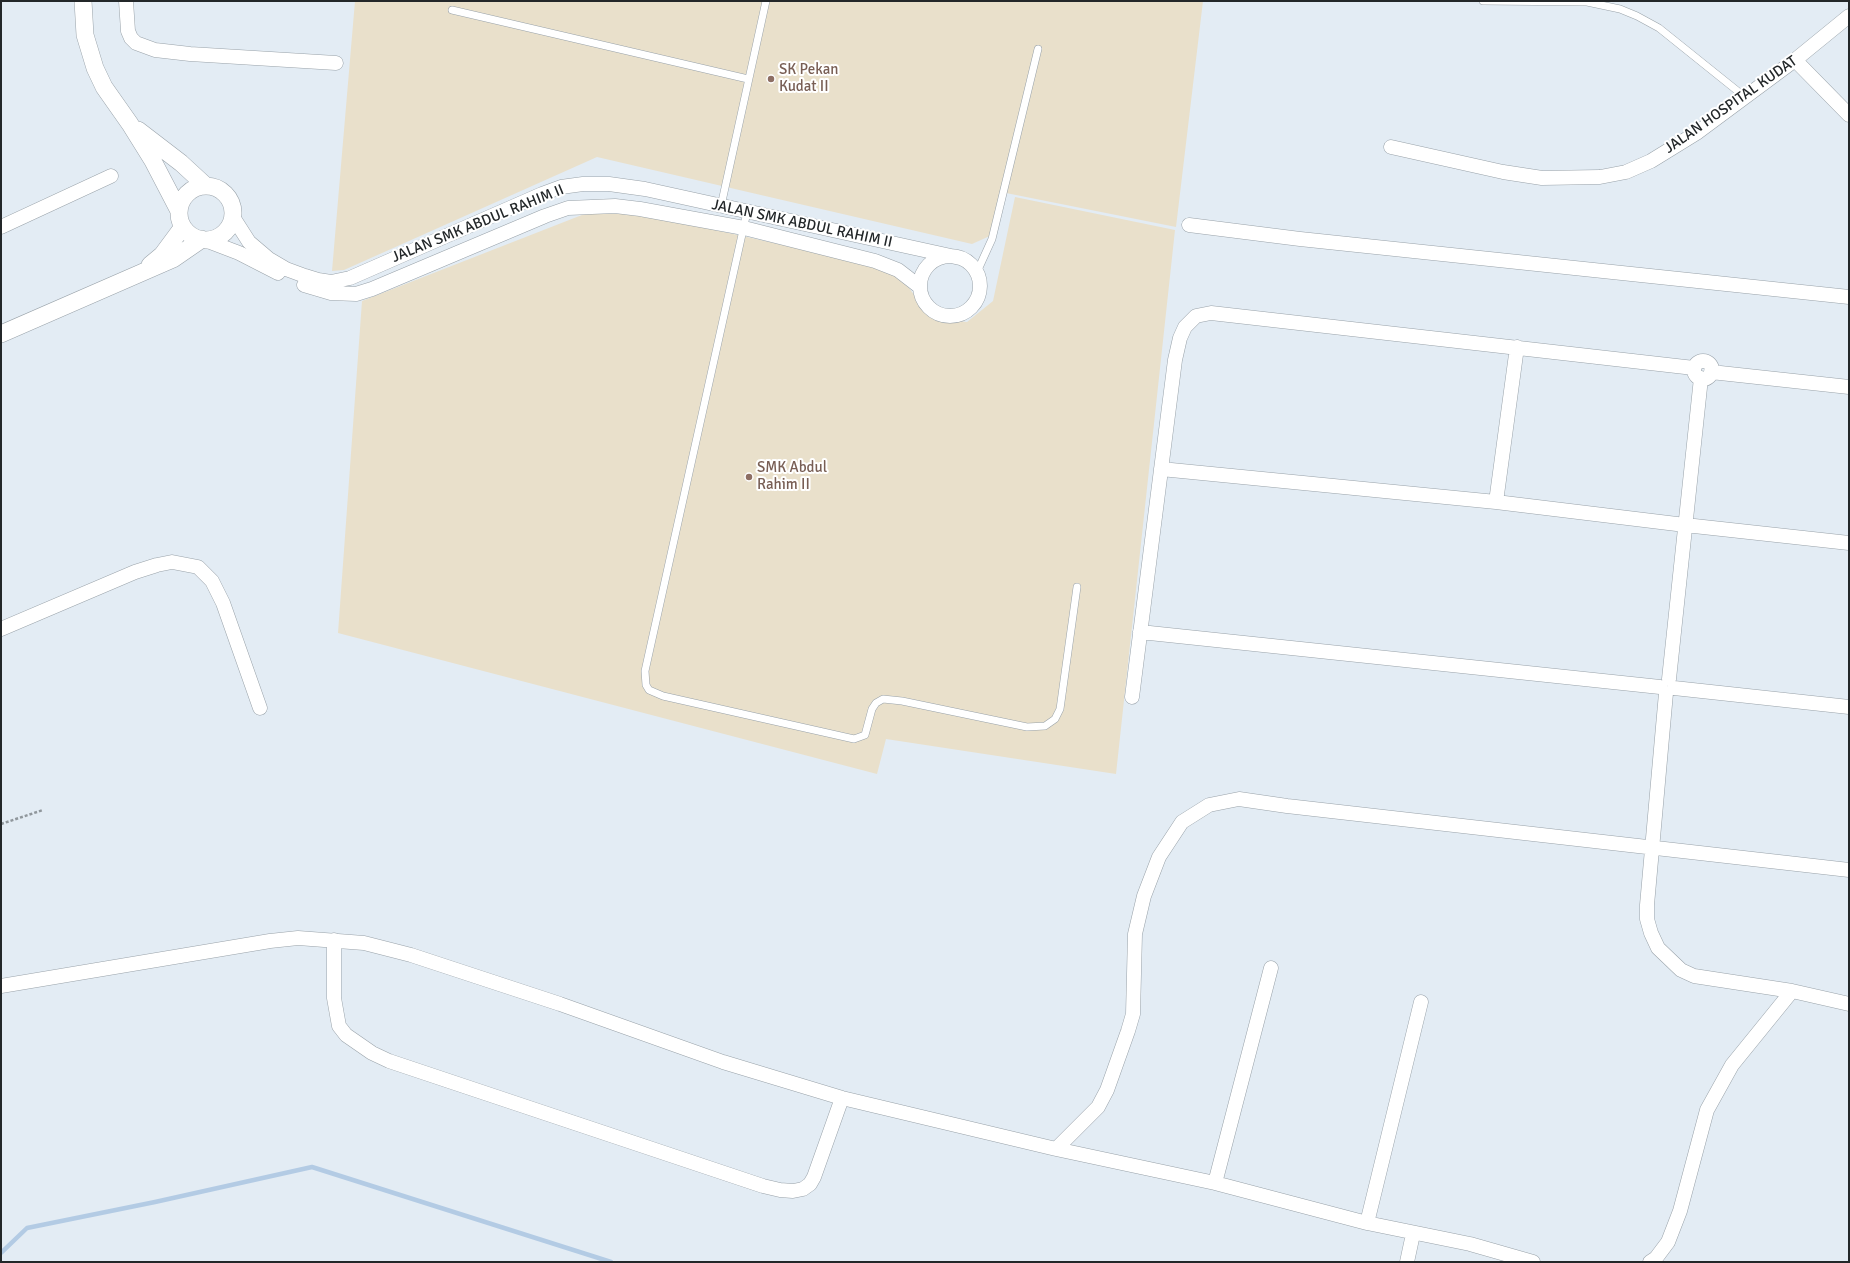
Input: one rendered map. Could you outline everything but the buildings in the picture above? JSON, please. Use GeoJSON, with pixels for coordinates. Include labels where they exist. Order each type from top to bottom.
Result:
{"type":"FeatureCollection","features":[{"type":"Feature","properties":{"kind":"street"},"geometry":{"type":"LineString","coordinates":[[83,1],[85,35],[95,68],[104,87],[153,160],[178,209],[182,228],[188,234],[196,238],[204,240],[215,239],[223,234],[230,226],[233,217],[229,198],[223,191],[215,187],[206,186],[196,188],[188,192],[181,200],[178,209]]}},
{"type":"Feature","properties":{"kind":"street"},"geometry":{"type":"LineString","coordinates":[[126,1],[128,31],[131,38],[136,43],[155,50],[190,54],[336,63]]}},
{"type":"Feature","properties":{"kind":"street","name":"JALAN HOSPITAL KUDAT"},"geometry":{"type":"LineString","coordinates":[[1391,147],[1504,172],[1542,178],[1600,177],[1626,172],[1651,161],[1698,132],[1795,60],[1849,16]]}},
{"type":"Feature","properties":{"kind":"street"},"geometry":{"type":"LineString","coordinates":[[1795,60],[1849,115]]}},
{"type":"Feature","properties":{"kind":"street"},"geometry":{"type":"LineString","coordinates":[[130,124],[181,163],[206,186]]}},
{"type":"Feature","properties":{"kind":"street"},"geometry":{"type":"LineString","coordinates":[[1,227],[111,176]]}},
{"type":"Feature","properties":{"kind":"street","name":"JALAN SMK ABDUL RAHIM II"},"geometry":{"type":"LineString","coordinates":[[233,217],[249,242],[269,259],[286,269],[318,280],[331,282],[350,278],[561,187],[583,184],[609,184],[644,189],[960,258]]}},
{"type":"Feature","properties":{"kind":"street","name":"JALAN SMK ABDUL RAHIM II"},"geometry":{"type":"LineString","coordinates":[[204,240],[239,253],[308,287],[331,293],[356,294],[372,289],[545,216],[568,208],[615,206],[640,209],[744,228],[875,261],[898,270],[920,287]]}},
{"type":"Feature","properties":{"kind":"street"},"geometry":{"type":"LineString","coordinates":[[1189,225],[1300,239],[1849,296]]}},
{"type":"Feature","properties":{"kind":"street"},"geometry":{"type":"LineString","coordinates":[[140,272],[162,255],[182,228]]}},
{"type":"Feature","properties":{"kind":"street"},"geometry":{"type":"LineString","coordinates":[[1,334],[140,272],[173,259],[204,240]]}},
{"type":"Feature","properties":{"kind":"street"},"geometry":{"type":"LineString","coordinates":[[949,256],[960,258],[970,264],[977,272],[980,282],[976,302],[969,310],[959,315],[949,316],[939,314],[930,309],[923,301],[920,287],[923,271],[939,258],[949,256]]}},
{"type":"Feature","properties":{"kind":"street"},"geometry":{"type":"LineString","coordinates":[[1132,697],[1175,360],[1180,338],[1185,327],[1196,316],[1211,314],[1517,347],[1702,373],[1849,387]]}},
{"type":"Feature","properties":{"kind":"street"},"geometry":{"type":"LineString","coordinates":[[1496,502],[1517,347]]}},
{"type":"Feature","properties":{"kind":"street"},"geometry":{"type":"LineString","coordinates":[[1702,373],[1667,687],[1652,847],[1647,919],[1651,933],[1658,948],[1681,970],[1694,976],[1792,991],[1849,1004]]}},
{"type":"Feature","properties":{"kind":"street"},"geometry":{"type":"LineString","coordinates":[[1161,469],[1496,502],[1849,543]]}},
{"type":"Feature","properties":{"kind":"street"},"geometry":{"type":"LineString","coordinates":[[1,629],[135,572],[157,565],[172,562],[198,567],[212,581],[223,603],[260,708]]}},
{"type":"Feature","properties":{"kind":"street"},"geometry":{"type":"LineString","coordinates":[[1140,632],[1849,707]]}},
{"type":"Feature","properties":{"kind":"street"},"geometry":{"type":"LineString","coordinates":[[1056,1149],[1098,1107],[1107,1090],[1128,1031],[1133,1014],[1135,934],[1144,896],[1159,857],[1182,822],[1209,805],[1228,800],[1245,800],[1849,870]]}},
{"type":"Feature","properties":{"kind":"street"},"geometry":{"type":"LineString","coordinates":[[1,986],[270,941],[298,938],[364,943],[411,955],[560,1004],[723,1062],[842,1098],[1056,1149],[1214,1183],[1367,1224],[1470,1244],[1533,1262]]}},
{"type":"Feature","properties":{"kind":"street"},"geometry":{"type":"LineString","coordinates":[[334,940],[334,998],[339,1026],[346,1035],[372,1053],[389,1061],[763,1186],[793,1191],[803,1189],[810,1184],[814,1178],[842,1098]]}},
{"type":"Feature","properties":{"kind":"street"},"geometry":{"type":"LineString","coordinates":[[1214,1183],[1271,968]]}},
{"type":"Feature","properties":{"kind":"street"},"geometry":{"type":"LineString","coordinates":[[1650,1262],[1656,1258],[1668,1242],[1680,1212],[1707,1110],[1732,1065],[1792,991]]}},
{"type":"Feature","properties":{"kind":"street"},"geometry":{"type":"LineString","coordinates":[[1367,1224],[1421,1002]]}},
{"type":"Feature","properties":{"kind":"street"},"geometry":{"type":"LineString","coordinates":[[1407,1262],[1413,1234]]}},
{"type":"Feature","properties":{"kind":"lane"},"geometry":{"type":"LineString","coordinates":[[721,206],[766,1]]}},
{"type":"Feature","properties":{"kind":"lane"},"geometry":{"type":"LineString","coordinates":[[1483,1],[1587,2],[1620,9],[1659,28],[1745,97]]}},
{"type":"Feature","properties":{"kind":"lane"},"geometry":{"type":"LineString","coordinates":[[452,10],[748,79]]}},
{"type":"Feature","properties":{"kind":"lane"},"geometry":{"type":"LineString","coordinates":[[977,272],[992,239],[1038,49]]}},
{"type":"Feature","properties":{"kind":"lane"},"geometry":{"type":"LineString","coordinates":[[747,212],[645,671],[646,685],[649,690],[663,696],[854,740],[865,734],[872,709],[876,703],[883,700],[902,701],[1027,727],[1044,726],[1055,719],[1060,709],[1077,587]]}},
{"type":"Feature","properties":{"kind":"path"},"geometry":{"type":"LineString","coordinates":[[1,824],[43,810]]}},
{"type":"Feature","properties":{"kind":"shaded area","name":"SK Pekan Kudat II"},"geometry":{"type":"Polygon","coordinates":[[[355,1],[1203,1],[1176,227],[1001,192],[992,235],[972,244],[597,157],[344,270],[332,271],[355,1]]]}},
{"type":"Feature","properties":{"kind":"shaded area","name":"SMK Abdul Rahim II"},"geometry":{"type":"Polygon","coordinates":[[[1015,197],[1175,230],[1116,774],[886,739],[877,774],[338,633],[362,301],[587,213],[643,214],[896,270],[931,318],[967,322],[993,301],[1015,197]]]}},
{"type":"Feature","properties":{"kind":"waterway"},"geometry":{"type":"LineString","coordinates":[[1,1253],[27,1228],[155,1202],[312,1167],[611,1262]]}},
{"type":"Feature","properties":{"kind":"place","name":"SK Pekan Kudat II"},"geometry":{"type":"Point","coordinates":[771,79]}},
{"type":"Feature","properties":{"kind":"place","name":"SMK Abdul Rahim II"},"geometry":{"type":"Point","coordinates":[749,477]}}]}
